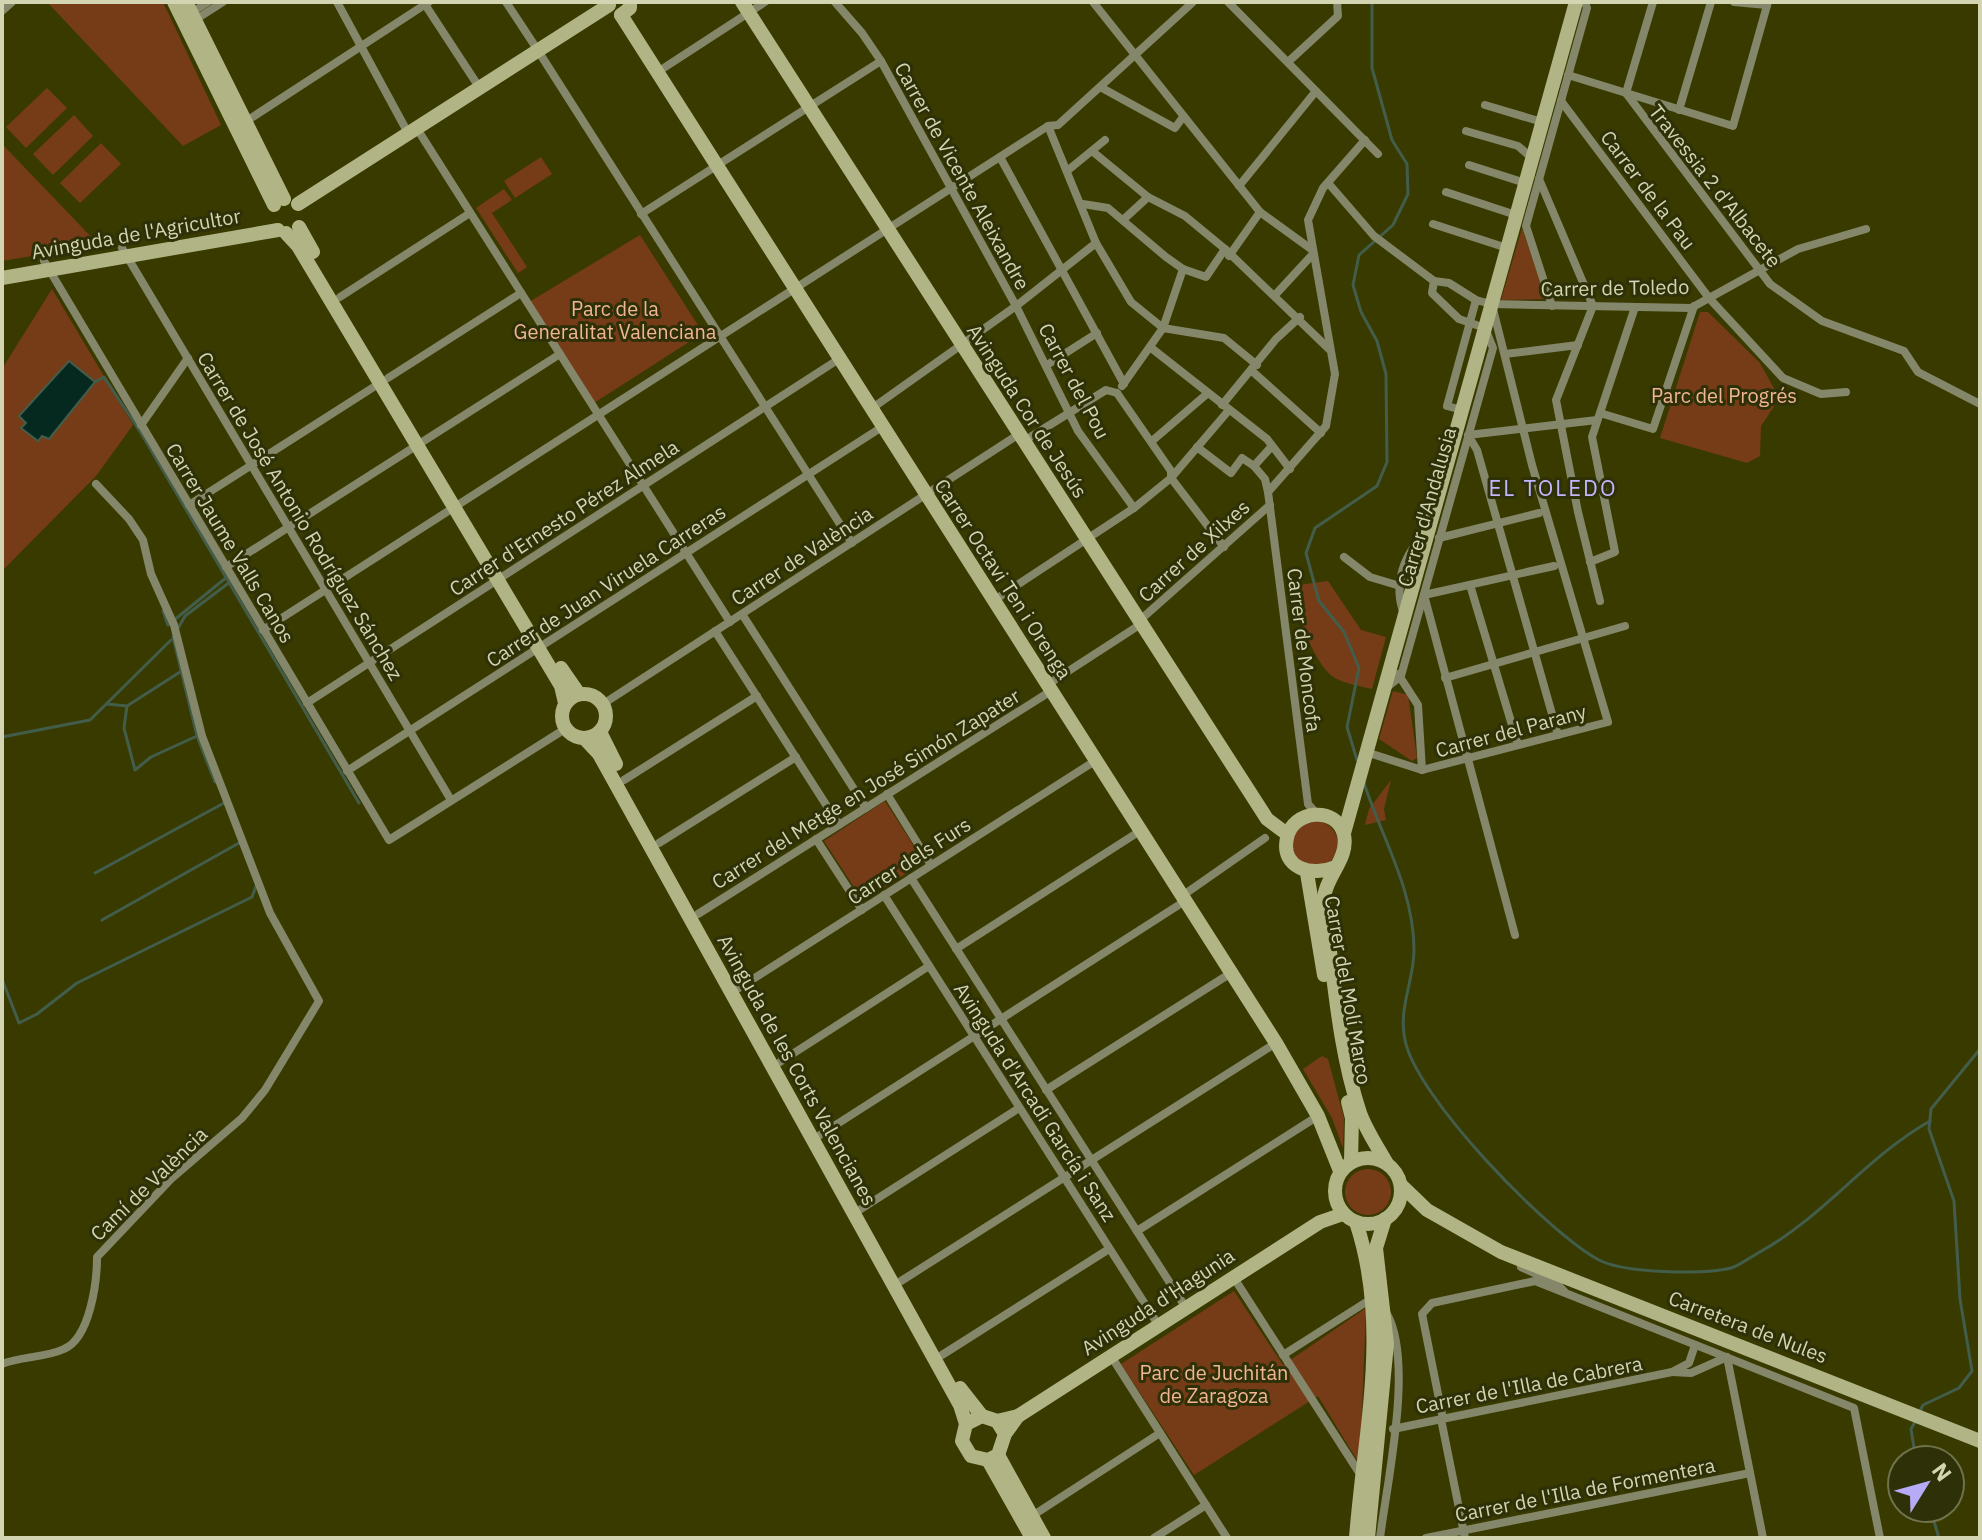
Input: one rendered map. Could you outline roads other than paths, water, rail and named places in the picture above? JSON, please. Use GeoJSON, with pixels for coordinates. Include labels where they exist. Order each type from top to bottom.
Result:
{"type":"FeatureCollection","features":[{"type":"Feature","properties":{"kind":"street"},"geometry":{"type":"LineString","coordinates":[[2,11],[12,2]]}},
{"type":"Feature","properties":{"kind":"street"},"geometry":{"type":"LineString","coordinates":[[174,2],[188,16],[240,125],[290,205],[283,228]]}},
{"type":"Feature","properties":{"kind":"street"},"geometry":{"type":"LineString","coordinates":[[188,16],[208,2]]}},
{"type":"Feature","properties":{"kind":"street"},"geometry":{"type":"LineString","coordinates":[[188,16],[223,2]]}},
{"type":"Feature","properties":{"kind":"street"},"geometry":{"type":"LineString","coordinates":[[337,2],[415,134],[470,213],[730,622]]}},
{"type":"Feature","properties":{"kind":"street"},"geometry":{"type":"LineString","coordinates":[[506,2],[852,543]]}},
{"type":"Feature","properties":{"kind":"street"},"geometry":{"type":"LineString","coordinates":[[415,134],[479,87],[614,9],[630,8],[630,2]]}},
{"type":"Feature","properties":{"kind":"street"},"geometry":{"type":"LineString","coordinates":[[656,73],[744,8],[765,2]]}},
{"type":"Feature","properties":{"kind":"street","name":"Carrer de Vicente Aleixandre"},"geometry":{"type":"LineString","coordinates":[[835,2],[881,61],[1016,306]]}},
{"type":"Feature","properties":{"kind":"street"},"geometry":{"type":"LineString","coordinates":[[1093,2],[1260,212],[1312,252]]}},
{"type":"Feature","properties":{"kind":"street"},"geometry":{"type":"LineString","coordinates":[[263,630],[1048,126],[1058,125],[1193,2]]}},
{"type":"Feature","properties":{"kind":"street"},"geometry":{"type":"LineString","coordinates":[[1228,2],[1378,154]]}},
{"type":"Feature","properties":{"kind":"street"},"geometry":{"type":"LineString","coordinates":[[1288,62],[1338,16],[1337,2]]}},
{"type":"Feature","properties":{"kind":"street","name":"Carrer d'Andalusia"},"geometry":{"type":"LineString","coordinates":[[1532,181],[1532,158],[1576,2]]}},
{"type":"Feature","properties":{"kind":"street","name":"Carrer d'Andalusia"},"geometry":{"type":"LineString","coordinates":[[1344,833],[1383,690],[1395,672],[1424,595],[1433,536],[1462,410],[1467,363],[1477,325],[1484,302],[1521,221],[1561,101],[1587,8],[1585,2]]}},
{"type":"Feature","properties":{"kind":"street"},"geometry":{"type":"LineString","coordinates":[[1626,93],[1653,2]]}},
{"type":"Feature","properties":{"kind":"street"},"geometry":{"type":"LineString","coordinates":[[1679,110],[1711,2]]}},
{"type":"Feature","properties":{"kind":"street"},"geometry":{"type":"LineString","coordinates":[[1568,75],[1733,126],[1768,4],[1734,2]]}},
{"type":"Feature","properties":{"kind":"street"},"geometry":{"type":"LineString","coordinates":[[240,125],[426,3],[479,87]]}},
{"type":"Feature","properties":{"kind":"street","name":"Avinguda Cor de Jesús"},"geometry":{"type":"LineString","coordinates":[[744,8],[1267,819],[1286,840]]}},
{"type":"Feature","properties":{"kind":"street","name":"Carrer Octavi Ten i Orenga"},"geometry":{"type":"LineString","coordinates":[[614,9],[1276,1043],[1345,1166]]}},
{"type":"Feature","properties":{"kind":"street"},"geometry":{"type":"LineString","coordinates":[[283,228],[290,205],[415,134],[539,53]]}},
{"type":"Feature","properties":{"kind":"street"},"geometry":{"type":"LineString","coordinates":[[641,214],[881,61]]}},
{"type":"Feature","properties":{"kind":"street"},"geometry":{"type":"LineString","coordinates":[[1102,88],[1175,128],[1183,117]]}},
{"type":"Feature","properties":{"kind":"street"},"geometry":{"type":"LineString","coordinates":[[1239,186],[1316,91]]}},
{"type":"Feature","properties":{"kind":"street","name":"Travessia 2 d'Albacete"},"geometry":{"type":"LineString","coordinates":[[1626,93],[1770,284],[1822,321],[1904,351],[1918,372],[1980,404]]}},
{"type":"Feature","properties":{"kind":"street","name":"Carrer de la Pau"},"geometry":{"type":"LineString","coordinates":[[1561,101],[1709,298],[1783,378],[1821,394],[1846,392]]}},
{"type":"Feature","properties":{"kind":"street"},"geometry":{"type":"LineString","coordinates":[[1485,105],[1542,122]]}},
{"type":"Feature","properties":{"kind":"street"},"geometry":{"type":"LineString","coordinates":[[1048,126],[1083,204],[1096,243],[1131,302],[1163,328],[1224,338],[1321,433],[1326,426],[1335,374],[1308,220],[1323,188],[1365,140]]}},
{"type":"Feature","properties":{"kind":"street"},"geometry":{"type":"LineString","coordinates":[[1466,131],[1518,146],[1532,158]]}},
{"type":"Feature","properties":{"kind":"street"},"geometry":{"type":"LineString","coordinates":[[1069,175],[1105,140]]}},
{"type":"Feature","properties":{"kind":"street"},"geometry":{"type":"LineString","coordinates":[[1092,151],[1148,197],[1185,216],[1300,317],[1331,352]]}},
{"type":"Feature","properties":{"kind":"street"},"geometry":{"type":"LineString","coordinates":[[1000,157],[1124,384]]}},
{"type":"Feature","properties":{"kind":"street"},"geometry":{"type":"LineString","coordinates":[[1469,165],[1532,181],[1593,306],[1556,400],[1558,423],[1600,601]]}},
{"type":"Feature","properties":{"kind":"street","name":"Carrer de Toledo"},"geometry":{"type":"LineString","coordinates":[[1329,184],[1374,236],[1434,281],[1449,283],[1484,302],[1552,306],[1694,306],[1798,249],[1866,229]]}},
{"type":"Feature","properties":{"kind":"street"},"geometry":{"type":"LineString","coordinates":[[1446,192],[1521,221],[1552,306]]}},
{"type":"Feature","properties":{"kind":"street"},"geometry":{"type":"LineString","coordinates":[[1124,219],[1148,197]]}},
{"type":"Feature","properties":{"kind":"street"},"geometry":{"type":"LineString","coordinates":[[1083,204],[1108,208],[1183,269],[1206,277],[1260,212]]}},
{"type":"Feature","properties":{"kind":"street"},"geometry":{"type":"LineString","coordinates":[[336,300],[470,213]]}},
{"type":"Feature","properties":{"kind":"street"},"geometry":{"type":"LineString","coordinates":[[1433,224],[1507,248]]}},
{"type":"Feature","properties":{"kind":"street"},"geometry":{"type":"LineString","coordinates":[[283,228],[336,300],[542,646],[561,686],[565,703],[561,716],[565,729],[585,739],[600,732],[606,718],[603,704],[592,696],[579,694],[565,703]]}},
{"type":"Feature","properties":{"kind":"street","name":"Avinguda de l'Agricultor"},"geometry":{"type":"LineString","coordinates":[[2,278],[46,266],[283,228]]}},
{"type":"Feature","properties":{"kind":"street"},"geometry":{"type":"LineString","coordinates":[[871,409],[1064,271],[1096,243]]}},
{"type":"Feature","properties":{"kind":"street","name":"Carrer de José Antonio Rodríguez Sánchez"},"geometry":{"type":"LineString","coordinates":[[125,252],[451,800]]}},
{"type":"Feature","properties":{"kind":"street"},"geometry":{"type":"LineString","coordinates":[[1272,292],[1312,252]]}},
{"type":"Feature","properties":{"kind":"street","name":"Avinguda de l'Agricultor"},"geometry":{"type":"LineString","coordinates":[[2,269],[46,266]]}},
{"type":"Feature","properties":{"kind":"street","name":"Carrer Jaume Valls Canos"},"geometry":{"type":"LineString","coordinates":[[46,266],[389,840],[451,800]]}},
{"type":"Feature","properties":{"kind":"street"},"geometry":{"type":"LineString","coordinates":[[1183,269],[1163,328],[1117,393],[1152,441],[1171,471],[1171,478],[1224,547]]}},
{"type":"Feature","properties":{"kind":"street"},"geometry":{"type":"LineString","coordinates":[[1434,281],[1432,293],[1459,319],[1477,325]]}},
{"type":"Feature","properties":{"kind":"street"},"geometry":{"type":"LineString","coordinates":[[189,505],[521,293]]}},
{"type":"Feature","properties":{"kind":"street"},"geometry":{"type":"LineString","coordinates":[[1484,302],[1505,354],[1521,426],[1582,638]]}},
{"type":"Feature","properties":{"kind":"street","name":"Carrer del Pou"},"geometry":{"type":"LineString","coordinates":[[1016,306],[1078,431],[1134,508]]}},
{"type":"Feature","properties":{"kind":"street"},"geometry":{"type":"LineString","coordinates":[[1558,735],[1477,450],[1468,435],[1599,416],[1653,429],[1694,306]]}},
{"type":"Feature","properties":{"kind":"street"},"geometry":{"type":"LineString","coordinates":[[1590,562],[1615,552],[1592,437],[1635,307]]}},
{"type":"Feature","properties":{"kind":"street"},"geometry":{"type":"LineString","coordinates":[[993,601],[1134,508],[1171,478],[1254,368],[1300,317]]}},
{"type":"Feature","properties":{"kind":"street","name":"Carrer d'Andalusia"},"geometry":{"type":"LineString","coordinates":[[1395,672],[1404,615],[1468,435],[1493,348],[1477,325]]}},
{"type":"Feature","properties":{"kind":"street"},"geometry":{"type":"LineString","coordinates":[[1047,365],[1097,333]]}},
{"type":"Feature","properties":{"kind":"street"},"geometry":{"type":"LineString","coordinates":[[1505,354],[1578,345]]}},
{"type":"Feature","properties":{"kind":"street"},"geometry":{"type":"LineString","coordinates":[[1150,347],[1269,442],[1291,467]]}},
{"type":"Feature","properties":{"kind":"street"},"geometry":{"type":"LineString","coordinates":[[226,567],[560,354]]}},
{"type":"Feature","properties":{"kind":"street"},"geometry":{"type":"LineString","coordinates":[[141,425],[188,358]]}},
{"type":"Feature","properties":{"kind":"street","name":"Carrer d'Ernesto Pérez Almela"},"geometry":{"type":"LineString","coordinates":[[307,703],[839,359]]}},
{"type":"Feature","properties":{"kind":"street","name":"Carrer de València"},"geometry":{"type":"LineString","coordinates":[[603,704],[926,495],[1106,390],[1117,393]]}},
{"type":"Feature","properties":{"kind":"street"},"geometry":{"type":"LineString","coordinates":[[1152,441],[1208,393]]}},
{"type":"Feature","properties":{"kind":"street","name":"Carrer de Juan Viruela Carreras"},"geometry":{"type":"LineString","coordinates":[[347,771],[882,427]]}},
{"type":"Feature","properties":{"kind":"street","name":"Carrer de Xilxes"},"geometry":{"type":"LineString","coordinates":[[1049,688],[1140,622],[1224,547],[1269,499],[1291,467],[1321,433]]}},
{"type":"Feature","properties":{"kind":"street"},"geometry":{"type":"LineString","coordinates":[[1250,464],[1269,442]]}},
{"type":"Feature","properties":{"kind":"street"},"geometry":{"type":"LineString","coordinates":[[1197,447],[1231,473],[1242,458],[1265,479],[1269,499]]}},
{"type":"Feature","properties":{"kind":"street","name":"Camí de València"},"geometry":{"type":"LineString","coordinates":[[2,1364],[66,1349],[79,1334],[96,1290],[97,1257],[171,1179],[242,1118],[273,1077],[319,1001],[270,913],[202,736],[174,625],[151,574],[143,540],[129,519],[96,484]]}},
{"type":"Feature","properties":{"kind":"street","name":"Carrer de Moncofa"},"geometry":{"type":"LineString","coordinates":[[1269,499],[1313,813]]}},
{"type":"Feature","properties":{"kind":"street"},"geometry":{"type":"LineString","coordinates":[[1433,536],[1539,513]]}},
{"type":"Feature","properties":{"kind":"street","name":"Carrer d'Andalusia"},"geometry":{"type":"LineString","coordinates":[[1404,615],[1397,596],[1410,547],[1433,536]]}},
{"type":"Feature","properties":{"kind":"street"},"geometry":{"type":"LineString","coordinates":[[1344,557],[1370,577],[1400,586]]}},
{"type":"Feature","properties":{"kind":"street"},"geometry":{"type":"LineString","coordinates":[[1515,935],[1424,595],[1554,566]]}},
{"type":"Feature","properties":{"kind":"street"},"geometry":{"type":"LineString","coordinates":[[1470,585],[1518,745]]}},
{"type":"Feature","properties":{"kind":"street"},"geometry":{"type":"LineString","coordinates":[[742,614],[866,808]]}},
{"type":"Feature","properties":{"kind":"street"},"geometry":{"type":"LineString","coordinates":[[1445,678],[1625,626]]}},
{"type":"Feature","properties":{"kind":"street"},"geometry":{"type":"LineString","coordinates":[[715,631],[839,825]]}},
{"type":"Feature","properties":{"kind":"street","name":"Carrer del Parany"},"geometry":{"type":"LineString","coordinates":[[1366,752],[1422,770],[1608,722],[1582,638]]}},
{"type":"Feature","properties":{"kind":"street"},"geometry":{"type":"LineString","coordinates":[[542,646],[579,694]]}},
{"type":"Feature","properties":{"kind":"street","name":"Carrer del Parany"},"geometry":{"type":"LineString","coordinates":[[1395,672],[1418,705],[1422,770]]}},
{"type":"Feature","properties":{"kind":"street","name":"Carrer del Metge en José Simón Zapater"},"geometry":{"type":"LineString","coordinates":[[698,914],[1049,688]]}},
{"type":"Feature","properties":{"kind":"street"},"geometry":{"type":"LineString","coordinates":[[624,780],[757,696]]}},
{"type":"Feature","properties":{"kind":"street"},"geometry":{"type":"LineString","coordinates":[[451,800],[565,729]]}},
{"type":"Feature","properties":{"kind":"street","name":"Avinguda de les Corts Valencianes"},"geometry":{"type":"LineString","coordinates":[[600,732],[968,1401],[989,1418]]}},
{"type":"Feature","properties":{"kind":"street","name":"Avinguda de les Corts Valencianes"},"geometry":{"type":"LineString","coordinates":[[585,739],[607,768],[960,1405],[966,1424]]}},
{"type":"Feature","properties":{"kind":"street"},"geometry":{"type":"LineString","coordinates":[[659,843],[796,757]]}},
{"type":"Feature","properties":{"kind":"street","name":"Carrer dels Furs"},"geometry":{"type":"LineString","coordinates":[[739,988],[1095,761]]}},
{"type":"Feature","properties":{"kind":"street"},"geometry":{"type":"LineString","coordinates":[[1286,840],[1313,813],[1354,793]]}},
{"type":"Feature","properties":{"kind":"street"},"geometry":{"type":"LineString","coordinates":[[887,794],[931,865]]}},
{"type":"Feature","properties":{"kind":"street"},"geometry":{"type":"LineString","coordinates":[[1286,840],[1292,863],[1307,873],[1322,873],[1335,867],[1345,851],[1344,833],[1313,813]]}},
{"type":"Feature","properties":{"kind":"street"},"geometry":{"type":"LineString","coordinates":[[1265,838],[1267,819]]}},
{"type":"Feature","properties":{"kind":"street"},"geometry":{"type":"LineString","coordinates":[[956,949],[1140,831]]}},
{"type":"Feature","properties":{"kind":"street"},"geometry":{"type":"LineString","coordinates":[[820,1135],[1184,898],[1265,838],[1286,840]]}},
{"type":"Feature","properties":{"kind":"street"},"geometry":{"type":"LineString","coordinates":[[816,839],[862,910]]}},
{"type":"Feature","properties":{"kind":"street","name":"Carrer del Molí Marco"},"geometry":{"type":"LineString","coordinates":[[1335,867],[1323,898],[1343,1047],[1361,1115],[1386,1162]]}},
{"type":"Feature","properties":{"kind":"street","name":"Carrer del Molí Marco"},"geometry":{"type":"LineString","coordinates":[[1307,873],[1334,1050],[1352,1118],[1345,1166]]}},
{"type":"Feature","properties":{"kind":"street","name":"Avinguda d'Arcadi García i Sanz"},"geometry":{"type":"LineString","coordinates":[[911,878],[1186,1308]]}},
{"type":"Feature","properties":{"kind":"street","name":"Avinguda d'Arcadi García i Sanz"},"geometry":{"type":"LineString","coordinates":[[884,895],[1159,1326]]}},
{"type":"Feature","properties":{"kind":"street"},"geometry":{"type":"LineString","coordinates":[[780,1062],[929,966]]}},
{"type":"Feature","properties":{"kind":"street"},"geometry":{"type":"LineString","coordinates":[[1046,1090],[1231,973]]}},
{"type":"Feature","properties":{"kind":"street"},"geometry":{"type":"LineString","coordinates":[[901,1281],[1276,1043]]}},
{"type":"Feature","properties":{"kind":"street"},"geometry":{"type":"LineString","coordinates":[[861,1209],[1019,1108]]}},
{"type":"Feature","properties":{"kind":"street"},"geometry":{"type":"LineString","coordinates":[[1137,1231],[1318,1116]]}},
{"type":"Feature","properties":{"kind":"street"},"geometry":{"type":"LineString","coordinates":[[1368,1538],[1385,1391],[1385,1310],[1376,1248],[1390,1215],[1400,1199],[1401,1185],[1396,1172],[1386,1162],[1368,1157],[1345,1166],[1334,1186],[1339,1208],[1356,1222],[1371,1224],[1390,1215],[1427,1210]]}},
{"type":"Feature","properties":{"kind":"street","name":"Carretera de Nules"},"geometry":{"type":"LineString","coordinates":[[1401,1185],[1427,1210],[1501,1252],[1980,1441]]}},
{"type":"Feature","properties":{"kind":"street","name":"Avinguda d'Hagunia"},"geometry":{"type":"LineString","coordinates":[[1005,1434],[1018,1416],[1339,1208]]}},
{"type":"Feature","properties":{"kind":"street"},"geometry":{"type":"LineString","coordinates":[[1356,1222],[1366,1252],[1376,1340],[1356,1538]]}},
{"type":"Feature","properties":{"kind":"street"},"geometry":{"type":"LineString","coordinates":[[942,1355],[1109,1249]]}},
{"type":"Feature","properties":{"kind":"street","name":"Carretera de Nules"},"geometry":{"type":"LineString","coordinates":[[1501,1252],[1514,1263],[1556,1283],[1567,1294]]}},
{"type":"Feature","properties":{"kind":"street"},"geometry":{"type":"LineString","coordinates":[[1234,1278],[1363,1478]]}},
{"type":"Feature","properties":{"kind":"street","name":"Carretera de Nules"},"geometry":{"type":"LineString","coordinates":[[1442,1419],[1422,1314],[1432,1303],[1535,1281],[1854,1408],[1880,1538]]}},
{"type":"Feature","properties":{"kind":"street"},"geometry":{"type":"LineString","coordinates":[[1283,1355],[1371,1299]]}},
{"type":"Feature","properties":{"kind":"street"},"geometry":{"type":"LineString","coordinates":[[1380,1538],[1399,1371],[1396,1331],[1385,1310]]}},
{"type":"Feature","properties":{"kind":"street","name":"Carrer de l'Illa de Cabrera"},"geometry":{"type":"LineString","coordinates":[[1672,1372],[1689,1363],[1695,1345]]}},
{"type":"Feature","properties":{"kind":"street"},"geometry":{"type":"LineString","coordinates":[[1111,1356],[1227,1538]]}},
{"type":"Feature","properties":{"kind":"street"},"geometry":{"type":"LineString","coordinates":[[1727,1357],[1763,1538]]}},
{"type":"Feature","properties":{"kind":"street","name":"Carrer de l'Illa de Cabrera"},"geometry":{"type":"LineString","coordinates":[[1393,1429],[1672,1372],[1691,1373],[1727,1357]]}},
{"type":"Feature","properties":{"kind":"street","name":"Avinguda d'Hagunia"},"geometry":{"type":"LineString","coordinates":[[989,1418],[1018,1416]]}},
{"type":"Feature","properties":{"kind":"street"},"geometry":{"type":"LineString","coordinates":[[989,1418],[1005,1434],[993,1457],[971,1456],[962,1441],[966,1424],[989,1418]]}},
{"type":"Feature","properties":{"kind":"street"},"geometry":{"type":"LineString","coordinates":[[1442,1419],[1464,1534]]}},
{"type":"Feature","properties":{"kind":"street"},"geometry":{"type":"LineString","coordinates":[[1032,1516],[1160,1433]]}},
{"type":"Feature","properties":{"kind":"street"},"geometry":{"type":"LineString","coordinates":[[993,1457],[1044,1538]]}},
{"type":"Feature","properties":{"kind":"street"},"geometry":{"type":"LineString","coordinates":[[993,1457],[1032,1538]]}},
{"type":"Feature","properties":{"kind":"street","name":"Carrer de l'Illa de Formentera"},"geometry":{"type":"LineString","coordinates":[[1426,1538],[1464,1534],[1750,1473]]}},
{"type":"Feature","properties":{"kind":"street"},"geometry":{"type":"LineString","coordinates":[[1154,1538],[1206,1505]]}},
{"type":"Feature","properties":{"kind":"waterway"},"geometry":{"type":"LineString","coordinates":[[1357,760],[1347,727],[1359,668],[1344,632],[1319,601],[1306,553],[1315,528],[1377,486],[1387,462],[1386,374],[1377,341],[1361,312],[1353,285],[1359,255],[1393,225],[1408,194],[1407,164],[1392,140],[1372,68],[1372,2]]}},
{"type":"Feature","properties":{"kind":"waterway"},"geometry":{"type":"LineString","coordinates":[[95,382],[104,377],[141,433],[359,803]]}},
{"type":"Feature","properties":{"kind":"waterway"},"geometry":{"type":"LineString","coordinates":[[163,611],[168,625],[227,577]]}},
{"type":"Feature","properties":{"kind":"waterway"},"geometry":{"type":"LineString","coordinates":[[177,630],[185,616],[230,582]]}},
{"type":"Feature","properties":{"kind":"waterway"},"geometry":{"type":"LineString","coordinates":[[173,637],[197,736],[215,782]]}},
{"type":"Feature","properties":{"kind":"waterway"},"geometry":{"type":"LineString","coordinates":[[2,737],[90,720],[171,640]]}},
{"type":"Feature","properties":{"kind":"waterway"},"geometry":{"type":"LineString","coordinates":[[107,704],[127,706],[180,672]]}},
{"type":"Feature","properties":{"kind":"waterway"},"geometry":{"type":"LineString","coordinates":[[127,706],[124,728],[135,770],[151,757],[197,736]]}},
{"type":"Feature","properties":{"kind":"waterway"},"geometry":{"type":"LineString","coordinates":[[1364,783],[1403,885],[1413,928],[1413,961],[1403,1028],[1414,1065],[1458,1127],[1487,1161],[1548,1222],[1599,1260],[1626,1268],[1664,1272],[1702,1272],[1734,1267],[1782,1239],[1885,1152],[1930,1121]]}},
{"type":"Feature","properties":{"kind":"waterway"},"geometry":{"type":"LineString","coordinates":[[95,873],[224,803]]}},
{"type":"Feature","properties":{"kind":"waterway"},"geometry":{"type":"LineString","coordinates":[[102,920],[239,843]]}},
{"type":"Feature","properties":{"kind":"waterway"},"geometry":{"type":"LineString","coordinates":[[2,979],[19,1023],[37,1014],[77,983],[252,897],[256,886]]}},
{"type":"Feature","properties":{"kind":"waterway"},"geometry":{"type":"LineString","coordinates":[[1919,1413],[1923,1405],[1959,1388],[1972,1371],[1960,1299],[1954,1201],[1929,1129],[1931,1109],[1980,1049]]}},
{"type":"Feature","properties":{"kind":"waterway"},"geometry":{"type":"LineString","coordinates":[[1913,1444],[1911,1429],[1916,1420]]}},
{"type":"Feature","properties":{"kind":"waterway"},"geometry":{"type":"LineString","coordinates":[[1935,1524],[1939,1538]]}},
{"type":"Feature","properties":{"kind":"district","name":"EL TOLEDO"},"geometry":{"type":"Point","coordinates":[1553,488]}},
{"type":"Feature","properties":{"kind":"park label","name":"Parc de la Generalitat Valenciana"},"geometry":{"type":"Point","coordinates":[615,320]}},
{"type":"Feature","properties":{"kind":"park label","name":"Parc del Progrés"},"geometry":{"type":"Point","coordinates":[1724,396]}},
{"type":"Feature","properties":{"kind":"park label","name":"Parc de Juchitán de Zaragoza"},"geometry":{"type":"Point","coordinates":[1214,1384]}}]}
